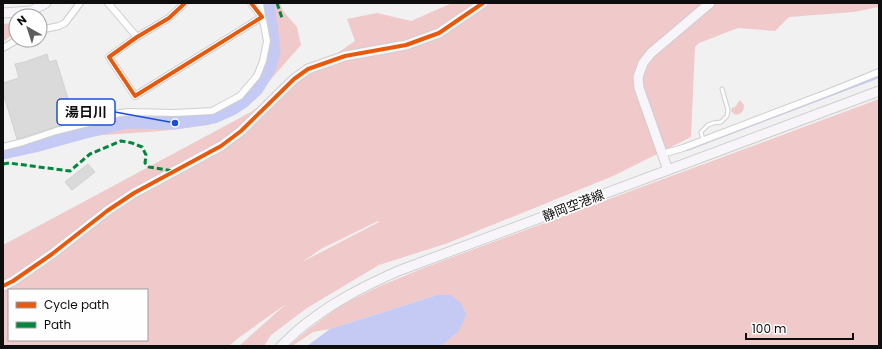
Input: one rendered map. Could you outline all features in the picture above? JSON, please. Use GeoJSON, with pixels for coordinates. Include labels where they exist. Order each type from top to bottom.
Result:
{"type":"FeatureCollection","features":[{"type":"Feature","properties":{"kind":"street"},"geometry":{"type":"LineString","coordinates":[[3,12],[31,11],[46,3]]}},
{"type":"Feature","properties":{"kind":"street"},"geometry":{"type":"LineString","coordinates":[[48,28],[65,23],[80,3]]}},
{"type":"Feature","properties":{"kind":"street"},"geometry":{"type":"LineString","coordinates":[[108,3],[137,37]]}},
{"type":"Feature","properties":{"kind":"street"},"geometry":{"type":"LineString","coordinates":[[185,3],[170,18],[137,37],[110,57],[135,96],[262,17]]}},
{"type":"Feature","properties":{"kind":"street"},"geometry":{"type":"LineString","coordinates":[[251,3],[262,17]]}},
{"type":"Feature","properties":{"kind":"street"},"geometry":{"type":"LineString","coordinates":[[3,147],[56,131],[108,118],[119,113],[174,114],[212,111],[240,96],[257,76],[267,40],[260,3]]}},
{"type":"Feature","properties":{"kind":"street"},"geometry":{"type":"LineString","coordinates":[[3,286],[13,281],[52,254],[107,211],[134,193],[221,146],[241,131],[294,79],[308,69],[345,56],[406,45],[439,33],[484,3]]}},
{"type":"Feature","properties":{"kind":"street"},"geometry":{"type":"LineString","coordinates":[[668,170],[639,88],[638,77],[643,63],[651,53],[710,3]]}},
{"type":"Feature","properties":{"kind":"street"},"geometry":{"type":"LineString","coordinates":[[662,154],[703,140],[879,72]]}},
{"type":"Feature","properties":{"kind":"street","name":"静岡空港線"},"geometry":{"type":"LineString","coordinates":[[281,346],[321,312],[337,301],[398,271],[879,91]]}},
{"type":"Feature","properties":{"kind":"lane"},"geometry":{"type":"LineString","coordinates":[[703,140],[701,132],[704,128],[710,124],[721,122],[727,116],[728,108],[722,89]]}},
{"type":"Feature","properties":{"kind":"shaded area"},"geometry":{"type":"Polygon","coordinates":[[[265,3],[280,3],[283,11],[297,27],[301,45],[250,103],[209,125],[161,131],[77,137],[3,159],[3,146],[123,117],[213,113],[241,98],[262,73],[269,45],[265,3]]]}},
{"type":"Feature","properties":{"kind":"shaded area"},"geometry":{"type":"Polygon","coordinates":[[[452,3],[879,3],[879,7],[854,12],[789,17],[775,31],[738,28],[699,43],[695,47],[691,137],[613,176],[448,243],[379,265],[307,308],[271,335],[264,346],[239,346],[286,304],[229,346],[3,346],[3,245],[251,112],[355,41],[347,19],[377,13],[411,21],[452,3]],[[378,221],[321,249],[302,262],[379,222],[378,221]]]}},
{"type":"Feature","properties":{"kind":"shaded area"},"geometry":{"type":"Polygon","coordinates":[[[3,24],[8,24],[8,38],[3,42],[3,24]]]}},
{"type":"Feature","properties":{"kind":"shaded area"},"geometry":{"type":"Polygon","coordinates":[[[879,99],[879,345],[441,346],[457,333],[437,295],[330,329],[313,332],[292,346],[289,346],[341,305],[380,286],[426,267],[879,99]]]}},
{"type":"Feature","properties":{"kind":"shaded area"},"geometry":{"type":"Polygon","coordinates":[[[740,100],[744,105],[743,110],[740,114],[734,114],[731,109],[735,107],[740,100]]]}},
{"type":"Feature","properties":{"kind":"water"},"geometry":{"type":"Polygon","coordinates":[[[437,295],[450,295],[460,302],[466,314],[457,333],[441,346],[307,346],[330,329],[437,295]]]}},
{"type":"Feature","properties":{"kind":"building"},"geometry":{"type":"Polygon","coordinates":[[[47,54],[49,62],[56,60],[75,121],[17,139],[3,93],[3,83],[19,78],[15,64],[47,54]]]}},
{"type":"Feature","properties":{"kind":"building"},"geometry":{"type":"Polygon","coordinates":[[[88,164],[95,172],[72,190],[65,182],[88,164]]]}},
{"type":"Feature","properties":{"kind":"waterway"},"geometry":{"type":"LineString","coordinates":[[3,153],[127,122],[175,123],[214,117],[232,109],[244,101],[257,89],[269,69],[274,51],[268,3]]}},
{"type":"Feature","properties":{"kind":"waterway"},"geometry":{"type":"LineString","coordinates":[[687,150],[879,77]]}},
{"type":"Feature","properties":{"kind":"marked path"},"geometry":{"type":"LineString","coordinates":[[277,3],[282,18]]}},
{"type":"Feature","properties":{"kind":"marked path"},"geometry":{"type":"LineString","coordinates":[[3,164],[9,163],[70,171],[90,154],[121,141],[142,147],[146,155],[145,163],[149,167],[173,171]]}},
{"type":"Feature","properties":{"kind":"cycle path"},"geometry":{"type":"LineString","coordinates":[[185,3],[169,18],[137,37],[109,57],[135,96],[262,17],[251,3]]}},
{"type":"Feature","properties":{"kind":"cycle path"},"geometry":{"type":"LineString","coordinates":[[3,286],[13,281],[52,254],[107,211],[134,193],[221,146],[241,131],[294,79],[308,69],[345,56],[406,45],[439,33],[483,3]]}},
{"type":"Feature","properties":{"kind":"place","name":"湯日川"},"geometry":{"type":"Point","coordinates":[175,123]}}]}
